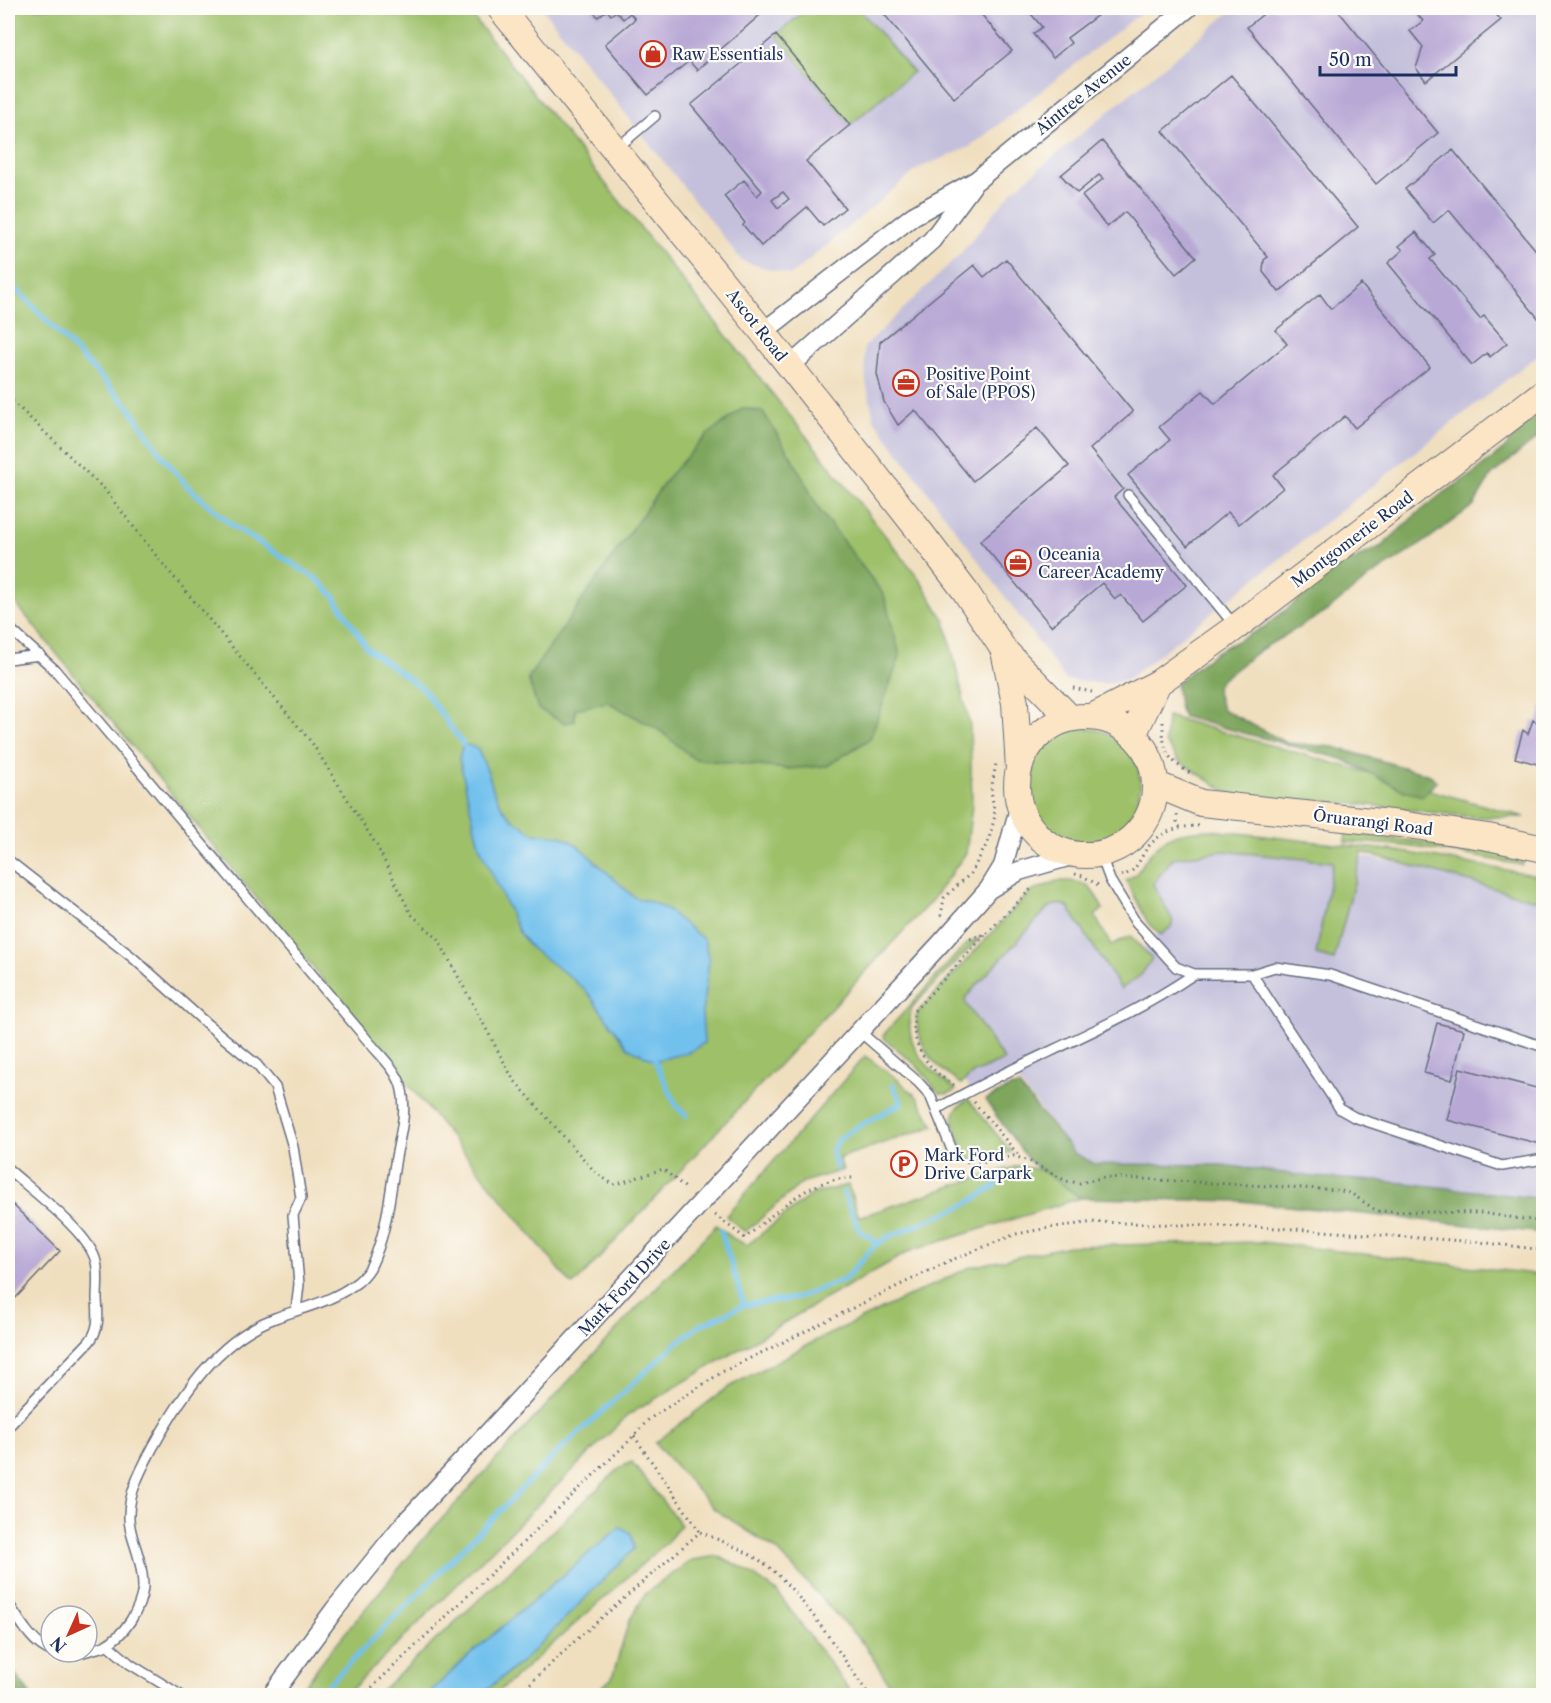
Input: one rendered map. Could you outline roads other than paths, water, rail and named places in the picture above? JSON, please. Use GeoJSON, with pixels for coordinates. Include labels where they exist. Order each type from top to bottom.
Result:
{"type":"FeatureCollection","features":[{"type":"Feature","properties":{"kind":"street","name":"Aintree Avenue"},"geometry":{"type":"LineString","coordinates":[[763,332],[913,216],[977,180],[1188,8]]}},
{"type":"Feature","properties":{"kind":"street","name":"Ascot Road"},"geometry":{"type":"LineString","coordinates":[[504,9],[763,332],[959,582],[1004,650],[1081,718]]}},
{"type":"Feature","properties":{"kind":"street","name":"Aintree Avenue"},"geometry":{"type":"LineString","coordinates":[[789,367],[932,240],[977,180]]}},
{"type":"Feature","properties":{"kind":"street","name":"Montgomerie Road"},"geometry":{"type":"LineString","coordinates":[[1081,718],[1158,683],[1236,627],[1544,392]]}},
{"type":"Feature","properties":{"kind":"street","name":"Ascot Road"},"geometry":{"type":"LineString","coordinates":[[1004,650],[1015,703],[1008,765]]}},
{"type":"Feature","properties":{"kind":"street","name":"Montgomerie Road"},"geometry":{"type":"LineString","coordinates":[[1133,735],[1158,683]]}},
{"type":"Feature","properties":{"kind":"street"},"geometry":{"type":"LineString","coordinates":[[1081,718],[1114,722],[1133,735],[1145,749],[1152,766],[1155,784],[1154,800],[1149,816],[1140,829],[1116,848],[1089,854],[1059,849],[1041,838],[1028,823],[1008,765],[1047,729],[1081,718]]}},
{"type":"Feature","properties":{"kind":"street","name":"Ōruarangi Road"},"geometry":{"type":"LineString","coordinates":[[1155,784],[1201,803],[1400,824],[1488,837],[1544,849]]}},
{"type":"Feature","properties":{"kind":"street","name":"Ōruarangi Road"},"geometry":{"type":"LineString","coordinates":[[1149,816],[1201,803]]}},
{"type":"Feature","properties":{"kind":"street","name":"Mark Ford Drive"},"geometry":{"type":"LineString","coordinates":[[271,1695],[335,1609],[403,1526],[989,889],[1003,866],[1020,805]]}},
{"type":"Feature","properties":{"kind":"street","name":"Mark Ford Drive"},"geometry":{"type":"LineString","coordinates":[[989,889],[1019,871],[1089,854]]}},
{"type":"Feature","properties":{"kind":"lane"},"geometry":{"type":"LineString","coordinates":[[615,149],[656,116]]}},
{"type":"Feature","properties":{"kind":"lane"},"geometry":{"type":"LineString","coordinates":[[1128,495],[1236,627]]}},
{"type":"Feature","properties":{"kind":"lane"},"geometry":{"type":"LineString","coordinates":[[8,627],[55,670],[369,1042],[393,1072],[402,1088],[404,1109],[384,1226],[369,1269],[355,1284],[322,1303],[273,1319],[242,1335],[212,1360],[184,1395],[153,1447],[135,1483],[129,1515],[139,1559],[143,1586],[141,1594],[130,1621],[119,1635],[99,1647]]}},
{"type":"Feature","properties":{"kind":"lane"},"geometry":{"type":"LineString","coordinates":[[8,658],[40,655]]}},
{"type":"Feature","properties":{"kind":"lane"},"geometry":{"type":"LineString","coordinates":[[1089,854],[1110,879],[1136,923],[1176,967],[1194,974],[1252,974],[1275,967],[1330,975],[1544,1047]]}},
{"type":"Feature","properties":{"kind":"lane"},"geometry":{"type":"LineString","coordinates":[[8,860],[132,957],[257,1065],[275,1087],[293,1147],[301,1198],[293,1215],[299,1284],[296,1311]]}},
{"type":"Feature","properties":{"kind":"lane"},"geometry":{"type":"LineString","coordinates":[[936,1109],[966,1092],[1129,1014],[1194,974]]}},
{"type":"Feature","properties":{"kind":"lane"},"geometry":{"type":"LineString","coordinates":[[1252,974],[1340,1109],[1353,1117],[1502,1166],[1544,1159]]}},
{"type":"Feature","properties":{"kind":"lane"},"geometry":{"type":"LineString","coordinates":[[859,1031],[930,1095],[952,1150]]}},
{"type":"Feature","properties":{"kind":"lane"},"geometry":{"type":"LineString","coordinates":[[8,1169],[81,1235],[91,1248],[96,1262],[98,1318],[96,1333],[89,1342],[8,1427]]}},
{"type":"Feature","properties":{"kind":"lane"},"geometry":{"type":"LineString","coordinates":[[8,1603],[32,1639],[39,1644]]}},
{"type":"Feature","properties":{"kind":"lane"},"geometry":{"type":"LineString","coordinates":[[107,1644],[130,1665],[182,1695]]}},
{"type":"Feature","properties":{"kind":"water"},"geometry":{"type":"Polygon","coordinates":[[[463,744],[477,748],[494,792],[503,809],[514,820],[533,833],[561,836],[577,845],[634,897],[657,904],[704,940],[709,961],[702,1013],[704,1043],[689,1052],[655,1061],[627,1047],[588,993],[532,949],[520,934],[479,846],[459,758],[463,744]]]}},
{"type":"Feature","properties":{"kind":"water"},"geometry":{"type":"Polygon","coordinates":[[[620,1527],[631,1533],[634,1549],[525,1659],[480,1695],[427,1695],[476,1649],[620,1527]]]}},
{"type":"Feature","properties":{"kind":"waterway"},"geometry":{"type":"LineString","coordinates":[[8,280],[129,407],[163,457],[188,487],[233,526],[317,579],[334,596],[367,648],[423,689],[463,744]]}},
{"type":"Feature","properties":{"kind":"waterway"},"geometry":{"type":"LineString","coordinates":[[655,1061],[676,1105],[686,1116]]}},
{"type":"Feature","properties":{"kind":"waterway"},"geometry":{"type":"LineString","coordinates":[[837,1169],[832,1152],[838,1140],[855,1128],[902,1103],[893,1085]]}},
{"type":"Feature","properties":{"kind":"waterway"},"geometry":{"type":"LineString","coordinates":[[317,1696],[560,1450],[679,1341],[699,1326],[744,1305],[797,1298],[845,1279],[875,1245],[888,1237],[965,1205],[995,1186],[999,1179]]}},
{"type":"Feature","properties":{"kind":"waterway"},"geometry":{"type":"LineString","coordinates":[[843,1192],[860,1231],[878,1243]]}},
{"type":"Feature","properties":{"kind":"waterway"},"geometry":{"type":"LineString","coordinates":[[721,1231],[744,1305]]}},
{"type":"Feature","properties":{"kind":"place","name":"Raw Essentials"},"geometry":{"type":"Point","coordinates":[653,54]}},
{"type":"Feature","properties":{"kind":"place","name":"Positive Point of Sale (PPOS)"},"geometry":{"type":"Point","coordinates":[906,383]}},
{"type":"Feature","properties":{"kind":"place","name":"Oceania Career Academy"},"geometry":{"type":"Point","coordinates":[1018,563]}},
{"type":"Feature","properties":{"kind":"place","name":"Mark Ford Drive Carpark"},"geometry":{"type":"Point","coordinates":[904,1164]}}]}
